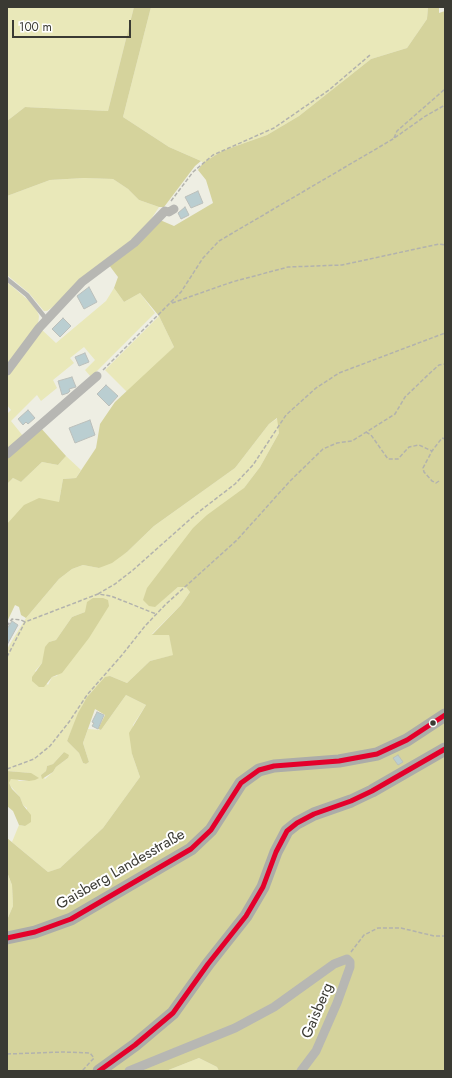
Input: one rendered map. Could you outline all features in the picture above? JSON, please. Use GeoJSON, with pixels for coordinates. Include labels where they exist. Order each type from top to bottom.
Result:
{"type":"FeatureCollection","features":[{"type":"Feature","properties":{"kind":"main road","name":"Gaisberg Landesstraße"},"geometry":{"type":"LineString","coordinates":[[7,938],[35,932],[71,919],[185,853],[200,842],[211,830],[241,783],[258,770],[274,766],[339,761],[377,754],[407,740],[445,715]]}},
{"type":"Feature","properties":{"kind":"main road"},"geometry":{"type":"LineString","coordinates":[[99,1071],[136,1045],[173,1013],[208,964],[246,916],[263,887],[276,852],[288,831],[297,823],[314,814],[351,801],[372,791],[445,749]]}},
{"type":"Feature","properties":{"kind":"street"},"geometry":{"type":"LineString","coordinates":[[7,371],[47,320],[82,282],[134,243],[170,210]]}},
{"type":"Feature","properties":{"kind":"street"},"geometry":{"type":"LineString","coordinates":[[7,454],[97,376]]}},
{"type":"Feature","properties":{"kind":"street"},"geometry":{"type":"LineString","coordinates":[[129,1071],[235,1028],[274,1007],[334,964],[347,959]]}},
{"type":"Feature","properties":{"kind":"street","name":"Gaisberg"},"geometry":{"type":"LineString","coordinates":[[302,1071],[316,1051],[337,1003],[350,967],[350,962],[347,959]]}},
{"type":"Feature","properties":{"kind":"lane"},"geometry":{"type":"LineString","coordinates":[[7,279],[27,295],[47,320]]}},
{"type":"Feature","properties":{"kind":"path"},"geometry":{"type":"LineString","coordinates":[[170,210],[193,172],[213,155],[274,128],[329,90],[370,55]]}},
{"type":"Feature","properties":{"kind":"path"},"geometry":{"type":"LineString","coordinates":[[393,139],[397,131],[445,89]]}},
{"type":"Feature","properties":{"kind":"path"},"geometry":{"type":"LineString","coordinates":[[97,376],[170,303],[187,283],[207,253],[219,241],[393,139],[424,117],[445,105]]}},
{"type":"Feature","properties":{"kind":"path"},"geometry":{"type":"LineString","coordinates":[[170,303],[232,282],[288,267],[342,264],[440,244],[445,245]]}},
{"type":"Feature","properties":{"kind":"path"},"geometry":{"type":"LineString","coordinates":[[7,657],[25,622],[98,594],[116,584],[196,514],[235,484],[253,465],[286,416],[316,388],[339,373],[445,333]]}},
{"type":"Feature","properties":{"kind":"path"},"geometry":{"type":"LineString","coordinates":[[7,769],[34,759],[50,746],[69,722],[90,691],[156,614],[237,540],[290,480],[323,449],[337,443],[352,441],[395,414],[405,397],[439,365],[445,364]]}},
{"type":"Feature","properties":{"kind":"path"},"geometry":{"type":"LineString","coordinates":[[366,432],[371,435],[388,459],[398,459],[409,447],[418,444],[432,451]]}},
{"type":"Feature","properties":{"kind":"path"},"geometry":{"type":"LineString","coordinates":[[439,481],[436,483],[432,481],[424,472],[423,468],[432,451],[442,438],[445,439]]}},
{"type":"Feature","properties":{"kind":"path"},"geometry":{"type":"LineString","coordinates":[[98,594],[111,596],[156,614]]}},
{"type":"Feature","properties":{"kind":"path"},"geometry":{"type":"LineString","coordinates":[[7,626],[12,619],[25,622]]}},
{"type":"Feature","properties":{"kind":"path"},"geometry":{"type":"LineString","coordinates":[[347,959],[364,935],[378,928],[401,928],[434,936],[445,936]]}},
{"type":"Feature","properties":{"kind":"path"},"geometry":{"type":"LineString","coordinates":[[7,1054],[63,1052],[90,1053],[94,1058],[82,1071]]}},
{"type":"Feature","properties":{"kind":"green space"},"geometry":{"type":"Polygon","coordinates":[[[7,7],[134,7],[108,111],[25,107],[7,121],[7,7]]]}},
{"type":"Feature","properties":{"kind":"green space"},"geometry":{"type":"Polygon","coordinates":[[[151,7],[428,7],[427,19],[407,48],[371,59],[299,116],[267,135],[222,151],[203,163],[169,147],[123,117],[151,7]]]}},
{"type":"Feature","properties":{"kind":"green space"},"geometry":{"type":"Polygon","coordinates":[[[84,178],[113,179],[128,189],[139,200],[159,207],[146,227],[60,302],[47,311],[44,311],[29,293],[7,275],[7,196],[50,180],[84,178]]]}},
{"type":"Feature","properties":{"kind":"green space"},"geometry":{"type":"Polygon","coordinates":[[[7,282],[36,308],[39,316],[38,325],[7,367],[7,282]]]}},
{"type":"Feature","properties":{"kind":"green space"},"geometry":{"type":"Polygon","coordinates":[[[114,288],[124,302],[140,293],[155,313],[91,377],[85,370],[95,360],[84,347],[70,358],[74,363],[53,380],[57,388],[41,401],[37,395],[11,421],[23,436],[7,451],[7,414],[11,410],[7,405],[7,377],[21,355],[41,329],[56,343],[106,301],[114,288]]]}},
{"type":"Feature","properties":{"kind":"green space"},"geometry":{"type":"Polygon","coordinates":[[[159,316],[174,347],[128,393],[105,370],[159,316]]]}},
{"type":"Feature","properties":{"kind":"green space"},"geometry":{"type":"Polygon","coordinates":[[[278,418],[279,433],[260,467],[154,607],[178,587],[186,587],[190,592],[181,605],[152,634],[169,635],[174,655],[150,661],[127,683],[110,676],[91,692],[83,704],[67,741],[79,753],[83,763],[86,764],[89,762],[83,743],[88,729],[101,730],[126,695],[146,705],[133,725],[132,754],[140,777],[103,828],[60,868],[48,872],[12,842],[19,825],[25,826],[27,808],[23,805],[20,797],[8,783],[11,779],[15,778],[19,781],[29,781],[31,773],[7,771],[7,649],[26,618],[59,579],[72,569],[83,565],[99,568],[127,552],[154,526],[235,468],[269,424],[278,418]],[[85,612],[72,617],[56,640],[49,642],[42,663],[35,671],[48,685],[52,677],[57,676],[85,612]],[[64,752],[53,764],[47,766],[46,771],[41,775],[45,779],[56,767],[68,758],[64,752]]]}},
{"type":"Feature","properties":{"kind":"green space"},"geometry":{"type":"Polygon","coordinates":[[[66,456],[81,470],[76,478],[63,479],[59,502],[7,524],[7,484],[13,478],[21,482],[42,462],[58,465],[66,456]]]}},
{"type":"Feature","properties":{"kind":"green space"},"geometry":{"type":"Polygon","coordinates":[[[7,872],[12,885],[13,906],[7,920],[7,872]]]}},
{"type":"Feature","properties":{"kind":"green space"},"geometry":{"type":"Polygon","coordinates":[[[199,1058],[217,1067],[219,1071],[166,1071],[199,1058]]]}},
{"type":"Feature","properties":{"kind":"shaded area"},"geometry":{"type":"Polygon","coordinates":[[[134,7],[151,7],[123,117],[169,147],[201,161],[195,166],[164,207],[159,207],[139,200],[128,189],[113,179],[84,178],[50,180],[7,196],[7,121],[25,107],[108,111],[134,7]]]}},
{"type":"Feature","properties":{"kind":"shaded area"},"geometry":{"type":"Polygon","coordinates":[[[428,7],[439,7],[439,13],[445,11],[445,1071],[219,1071],[217,1067],[199,1058],[166,1071],[7,1071],[7,920],[13,906],[12,885],[7,872],[7,838],[48,872],[60,868],[103,828],[140,777],[132,754],[129,733],[146,705],[126,695],[101,730],[98,729],[105,715],[95,709],[83,743],[89,762],[86,764],[83,763],[79,753],[67,741],[78,713],[87,697],[105,677],[110,676],[127,683],[150,661],[173,655],[169,635],[152,635],[181,605],[190,592],[186,587],[178,587],[155,607],[149,606],[143,600],[147,588],[193,528],[207,515],[244,488],[260,467],[279,433],[277,418],[269,424],[235,468],[154,526],[127,552],[112,563],[99,568],[83,565],[72,569],[59,579],[26,618],[21,615],[19,607],[15,605],[7,622],[7,524],[24,505],[39,498],[59,502],[63,479],[76,478],[96,448],[100,424],[115,402],[174,347],[159,316],[140,293],[124,302],[114,288],[118,277],[109,265],[160,220],[174,226],[213,203],[206,180],[198,170],[203,163],[222,151],[267,135],[299,116],[371,59],[407,48],[427,19],[428,7]]]}},
{"type":"Feature","properties":{"kind":"shaded area"},"geometry":{"type":"Polygon","coordinates":[[[40,427],[66,456],[58,465],[42,462],[21,482],[13,478],[7,484],[7,457],[40,427]]]}},
{"type":"Feature","properties":{"kind":"shaded area"},"geometry":{"type":"Polygon","coordinates":[[[93,598],[103,598],[108,600],[109,606],[89,638],[62,673],[52,677],[44,687],[39,687],[32,681],[32,677],[42,663],[45,647],[49,642],[56,640],[72,617],[85,612],[87,602],[93,598]]]}},
{"type":"Feature","properties":{"kind":"shaded area"},"geometry":{"type":"Polygon","coordinates":[[[64,752],[69,755],[68,758],[56,767],[53,772],[42,779],[41,775],[46,771],[47,766],[53,764],[64,752]]]}},
{"type":"Feature","properties":{"kind":"shaded area"},"geometry":{"type":"Polygon","coordinates":[[[7,771],[31,773],[39,778],[29,781],[11,779],[9,783],[31,815],[31,822],[25,826],[19,825],[13,811],[7,806],[7,771]]]}},
{"type":"Feature","properties":{"kind":"building"},"geometry":{"type":"Polygon","coordinates":[[[198,191],[203,203],[191,208],[185,197],[198,191]]]}},
{"type":"Feature","properties":{"kind":"building"},"geometry":{"type":"Polygon","coordinates":[[[185,207],[189,215],[181,219],[178,213],[185,207]]]}},
{"type":"Feature","properties":{"kind":"building"},"geometry":{"type":"Polygon","coordinates":[[[89,287],[97,302],[84,309],[77,296],[89,287]]]}},
{"type":"Feature","properties":{"kind":"building"},"geometry":{"type":"Polygon","coordinates":[[[63,318],[71,326],[60,337],[52,329],[63,318]]]}},
{"type":"Feature","properties":{"kind":"building"},"geometry":{"type":"Polygon","coordinates":[[[85,353],[89,362],[79,366],[75,357],[85,353]]]}},
{"type":"Feature","properties":{"kind":"building"},"geometry":{"type":"Polygon","coordinates":[[[72,377],[76,387],[69,389],[70,391],[68,393],[62,395],[58,381],[72,377]]]}},
{"type":"Feature","properties":{"kind":"building"},"geometry":{"type":"Polygon","coordinates":[[[106,385],[118,396],[109,406],[97,394],[106,385]]]}},
{"type":"Feature","properties":{"kind":"building"},"geometry":{"type":"Polygon","coordinates":[[[28,410],[35,418],[28,424],[26,422],[23,425],[18,419],[28,410]]]}},
{"type":"Feature","properties":{"kind":"building"},"geometry":{"type":"Polygon","coordinates":[[[90,420],[95,435],[75,443],[69,428],[90,420]]]}},
{"type":"Feature","properties":{"kind":"building"},"geometry":{"type":"Polygon","coordinates":[[[12,621],[18,625],[7,645],[7,629],[12,621]]]}},
{"type":"Feature","properties":{"kind":"building"},"geometry":{"type":"Polygon","coordinates":[[[97,712],[104,715],[98,729],[92,726],[94,723],[92,722],[97,712]]]}},
{"type":"Feature","properties":{"kind":"building"},"geometry":{"type":"Polygon","coordinates":[[[398,755],[403,762],[398,765],[393,758],[398,755]]]}},
{"type":"Feature","properties":{"kind":"transit line"},"geometry":{"type":"LineString","coordinates":[[7,938],[35,932],[71,919],[191,849],[211,830],[241,783],[259,770],[274,766],[339,761],[377,754],[407,740],[445,715]]}},
{"type":"Feature","properties":{"kind":"transit line"},"geometry":{"type":"LineString","coordinates":[[99,1071],[135,1045],[173,1013],[208,964],[246,916],[263,887],[276,852],[287,831],[297,823],[314,814],[351,801],[372,791],[445,749]]}}]}
